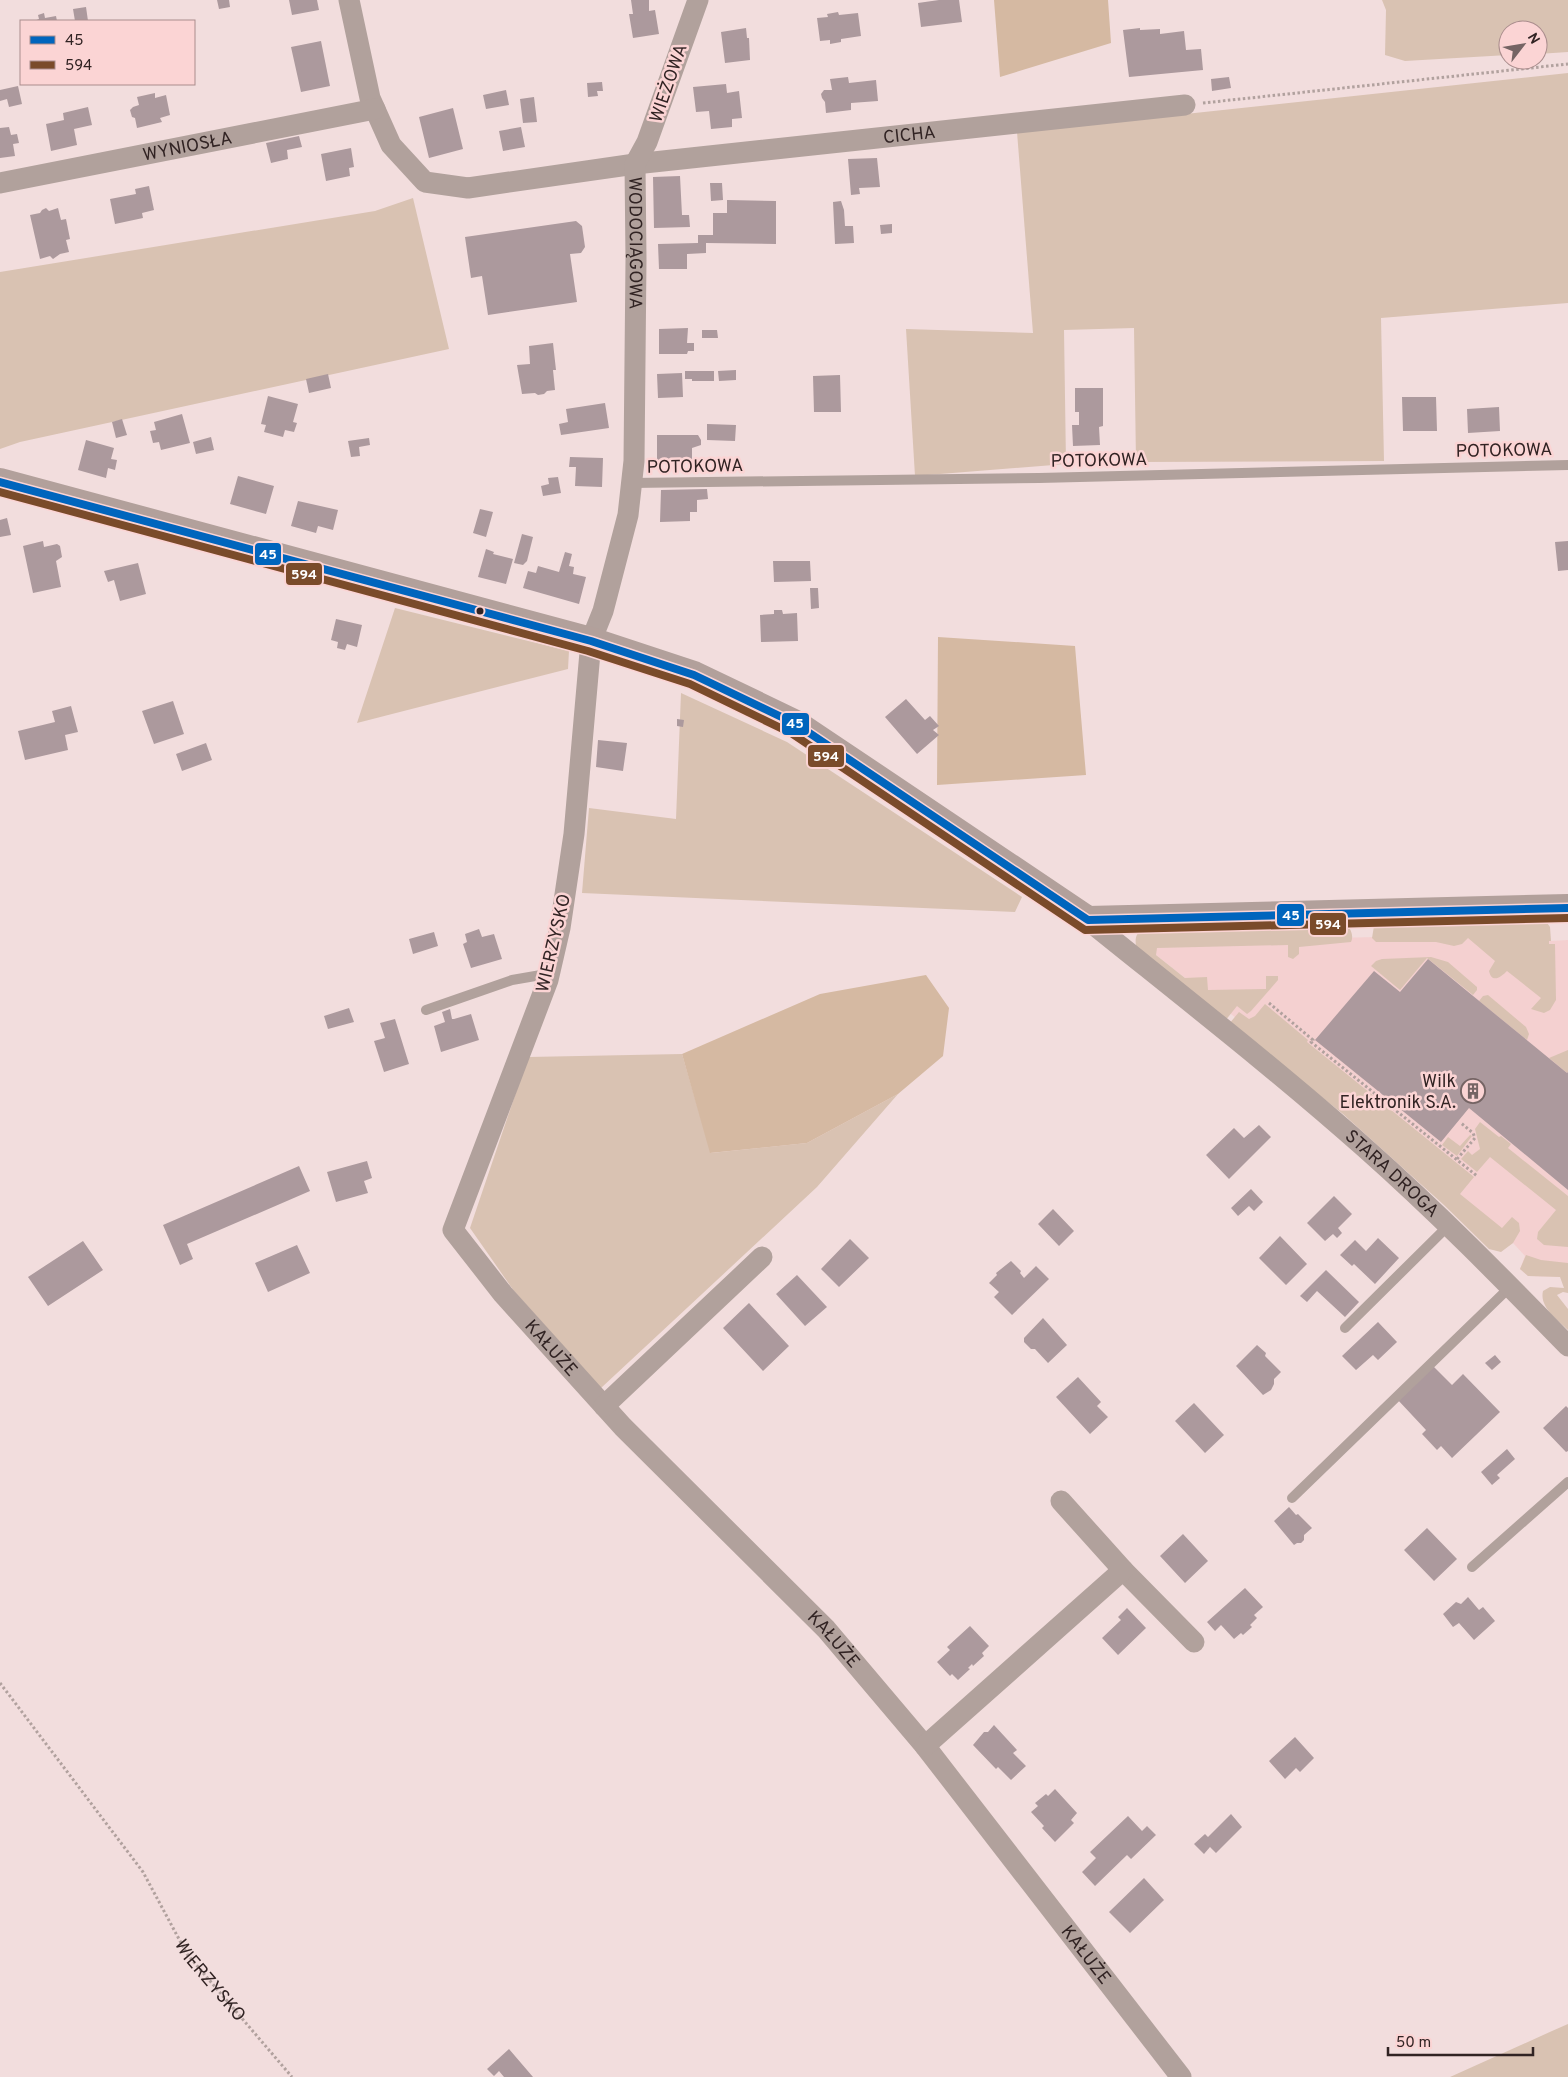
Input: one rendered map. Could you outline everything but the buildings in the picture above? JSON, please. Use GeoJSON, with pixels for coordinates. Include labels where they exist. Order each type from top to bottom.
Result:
{"type":"FeatureCollection","features":[{"type":"Feature","properties":{"kind":"street","name":"WODOCIĄGOWA"},"geometry":{"type":"LineString","coordinates":[[349,0],[370,98],[391,144],[425,182],[468,188],[635,164],[634,461],[628,514],[602,611],[591,641]]}},
{"type":"Feature","properties":{"kind":"street","name":"WIEŻOWA"},"geometry":{"type":"LineString","coordinates":[[635,164],[647,142],[698,0]]}},
{"type":"Feature","properties":{"kind":"street","name":"CICHA"},"geometry":{"type":"LineString","coordinates":[[635,164],[1185,105]]}},
{"type":"Feature","properties":{"kind":"street","name":"WYNIOSŁA"},"geometry":{"type":"LineString","coordinates":[[0,183],[375,109]]}},
{"type":"Feature","properties":{"kind":"street"},"geometry":{"type":"LineString","coordinates":[[0,482],[591,641],[694,676],[796,724],[1088,920],[1568,908]]}},
{"type":"Feature","properties":{"kind":"street","name":"WIERZYSKO"},"geometry":{"type":"LineString","coordinates":[[453,1230],[548,980],[560,928],[574,834],[591,641]]}},
{"type":"Feature","properties":{"kind":"street","name":"STARA DROGA"},"geometry":{"type":"LineString","coordinates":[[1088,920],[1283,1077],[1366,1149],[1448,1226],[1568,1346]]}},
{"type":"Feature","properties":{"kind":"street","name":"KAŁUŻE"},"geometry":{"type":"LineString","coordinates":[[453,1230],[504,1294],[623,1428],[826,1628],[925,1746],[1181,2077]]}},
{"type":"Feature","properties":{"kind":"street"},"geometry":{"type":"LineString","coordinates":[[604,1406],[762,1257]]}},
{"type":"Feature","properties":{"kind":"street"},"geometry":{"type":"LineString","coordinates":[[1061,1500],[1123,1570],[1194,1642]]}},
{"type":"Feature","properties":{"kind":"street"},"geometry":{"type":"LineString","coordinates":[[925,1746],[1123,1570]]}},
{"type":"Feature","properties":{"kind":"lane","name":"POTOKOWA"},"geometry":{"type":"LineString","coordinates":[[631,482],[1039,478],[1568,465]]}},
{"type":"Feature","properties":{"kind":"lane"},"geometry":{"type":"LineString","coordinates":[[426,1010],[512,980],[541,975],[548,980]]}},
{"type":"Feature","properties":{"kind":"lane"},"geometry":{"type":"LineString","coordinates":[[1346,1328],[1448,1226]]}},
{"type":"Feature","properties":{"kind":"lane"},"geometry":{"type":"LineString","coordinates":[[1292,1498],[1510,1287]]}},
{"type":"Feature","properties":{"kind":"lane"},"geometry":{"type":"LineString","coordinates":[[1472,1567],[1568,1482]]}},
{"type":"Feature","properties":{"kind":"path"},"geometry":{"type":"LineString","coordinates":[[1185,105],[1568,64]]}},
{"type":"Feature","properties":{"kind":"path"},"geometry":{"type":"LineString","coordinates":[[1269,1003],[1313,1040],[1311,1042],[1477,1176]]}},
{"type":"Feature","properties":{"kind":"path"},"geometry":{"type":"LineString","coordinates":[[1457,1159],[1475,1138],[1473,1133],[1461,1123]]}},
{"type":"Feature","properties":{"kind":"path","name":"WIERZYSKO"},"geometry":{"type":"LineString","coordinates":[[0,1683],[142,1872],[187,1954],[292,2077]]}},
{"type":"Feature","properties":{"kind":"shaded area"},"geometry":{"type":"Polygon","coordinates":[[[994,0],[1108,0],[1111,43],[1000,77],[994,0]]]}},
{"type":"Feature","properties":{"kind":"shaded area"},"geometry":{"type":"Polygon","coordinates":[[[1382,0],[1568,0],[1568,52],[1548,53],[1548,20],[1498,20],[1498,56],[1405,61],[1385,55],[1386,10],[1382,0]]]}},
{"type":"Feature","properties":{"kind":"shaded area"},"geometry":{"type":"Polygon","coordinates":[[[1568,73],[1568,303],[1381,318],[1384,461],[1136,462],[1134,328],[1064,330],[1066,464],[915,476],[906,329],[1033,333],[1017,132],[1568,73]]]}},
{"type":"Feature","properties":{"kind":"shaded area"},"geometry":{"type":"Polygon","coordinates":[[[413,198],[449,349],[20,442],[0,449],[0,272],[375,211],[413,198]]]}},
{"type":"Feature","properties":{"kind":"shaded area"},"geometry":{"type":"Polygon","coordinates":[[[395,608],[569,651],[568,669],[357,723],[395,608]]]}},
{"type":"Feature","properties":{"kind":"shaded area"},"geometry":{"type":"Polygon","coordinates":[[[938,637],[1075,646],[1086,775],[937,785],[938,637]]]}},
{"type":"Feature","properties":{"kind":"shaded area"},"geometry":{"type":"Polygon","coordinates":[[[681,693],[787,742],[1022,897],[1015,912],[582,893],[589,808],[676,819],[681,693]]]}},
{"type":"Feature","properties":{"kind":"shaded area"},"geometry":{"type":"Polygon","coordinates":[[[1545,920],[1550,927],[1551,941],[1549,941],[1549,944],[1555,944],[1556,1000],[1550,1010],[1544,1013],[1531,1009],[1541,998],[1507,971],[1497,978],[1492,977],[1489,971],[1495,961],[1468,938],[1462,944],[1454,946],[1436,942],[1376,942],[1372,938],[1374,926],[1545,920]]]}},
{"type":"Feature","properties":{"kind":"shaded area"},"geometry":{"type":"Polygon","coordinates":[[[1346,924],[1352,933],[1351,942],[1299,947],[1299,954],[1293,959],[1288,957],[1288,945],[1157,948],[1156,955],[1185,978],[1207,977],[1208,990],[1266,989],[1266,976],[1278,976],[1278,980],[1251,1011],[1247,1014],[1237,1006],[1225,1021],[1136,946],[1136,937],[1141,929],[1346,924]]]}},
{"type":"Feature","properties":{"kind":"shaded area"},"geometry":{"type":"Polygon","coordinates":[[[1549,933],[1550,941],[1568,940],[1568,1277],[1528,1276],[1520,1269],[1525,1256],[1513,1243],[1503,1249],[1416,1160],[1156,955],[1156,942],[1549,933]]]}},
{"type":"Feature","properties":{"kind":"shaded area"},"geometry":{"type":"Polygon","coordinates":[[[1431,957],[1448,962],[1477,987],[1473,995],[1427,958],[1400,990],[1371,966],[1376,961],[1382,959],[1431,957]]]}},
{"type":"Feature","properties":{"kind":"shaded area"},"geometry":{"type":"Polygon","coordinates":[[[926,975],[949,1008],[943,1056],[898,1094],[807,1143],[710,1153],[682,1054],[820,994],[926,975]]]}},
{"type":"Feature","properties":{"kind":"shaded area"},"geometry":{"type":"Polygon","coordinates":[[[1488,995],[1526,1027],[1529,1034],[1527,1040],[1479,1001],[1483,996],[1488,995]]]}},
{"type":"Feature","properties":{"kind":"shaded area"},"geometry":{"type":"Polygon","coordinates":[[[1265,1004],[1308,1040],[1307,1042],[1474,1177],[1460,1194],[1502,1228],[1512,1217],[1519,1223],[1520,1231],[1513,1243],[1501,1252],[1489,1249],[1444,1205],[1343,1114],[1229,1024],[1239,1012],[1249,1019],[1255,1016],[1265,1004]]]}},
{"type":"Feature","properties":{"kind":"shaded area"},"geometry":{"type":"Polygon","coordinates":[[[1568,1050],[1568,1072],[1567,1073],[1549,1058],[1568,1050]]]}},
{"type":"Feature","properties":{"kind":"shaded area"},"geometry":{"type":"Polygon","coordinates":[[[682,1054],[711,1153],[807,1143],[898,1094],[817,1187],[601,1388],[514,1291],[470,1228],[528,1057],[682,1054]]]}},
{"type":"Feature","properties":{"kind":"shaded area"},"geometry":{"type":"Polygon","coordinates":[[[1480,1122],[1511,1144],[1508,1148],[1568,1196],[1568,1247],[1544,1245],[1537,1239],[1538,1232],[1556,1210],[1490,1157],[1477,1172],[1461,1159],[1468,1151],[1472,1155],[1480,1149],[1475,1129],[1480,1122]]]}},
{"type":"Feature","properties":{"kind":"shaded area"},"geometry":{"type":"Polygon","coordinates":[[[1470,1135],[1472,1136],[1457,1156],[1442,1145],[1448,1137],[1460,1146],[1470,1135]]]}},
{"type":"Feature","properties":{"kind":"shaded area"},"geometry":{"type":"Polygon","coordinates":[[[1526,1255],[1541,1260],[1568,1263],[1568,1293],[1563,1292],[1557,1295],[1568,1309],[1568,1330],[1550,1313],[1543,1297],[1543,1291],[1550,1287],[1564,1288],[1560,1277],[1528,1276],[1520,1269],[1526,1255]]]}},
{"type":"Feature","properties":{"kind":"shaded area"},"geometry":{"type":"Polygon","coordinates":[[[1568,2024],[1568,2077],[1450,2077],[1552,2031],[1568,2024]]]}},
{"type":"Feature","properties":{"kind":"transit line","name":"45"},"geometry":{"type":"LineString","coordinates":[[0,482],[591,641],[694,675],[796,724],[1088,920],[1568,908]]}},
{"type":"Feature","properties":{"kind":"transit line","name":"594"},"geometry":{"type":"LineString","coordinates":[[0,492],[588,651],[690,684],[791,733],[1085,930],[1568,918]]}},
{"type":"Feature","properties":{"kind":"place","name":"Wilk Elektronik S.A."},"geometry":{"type":"Point","coordinates":[1473,1091]}}]}
